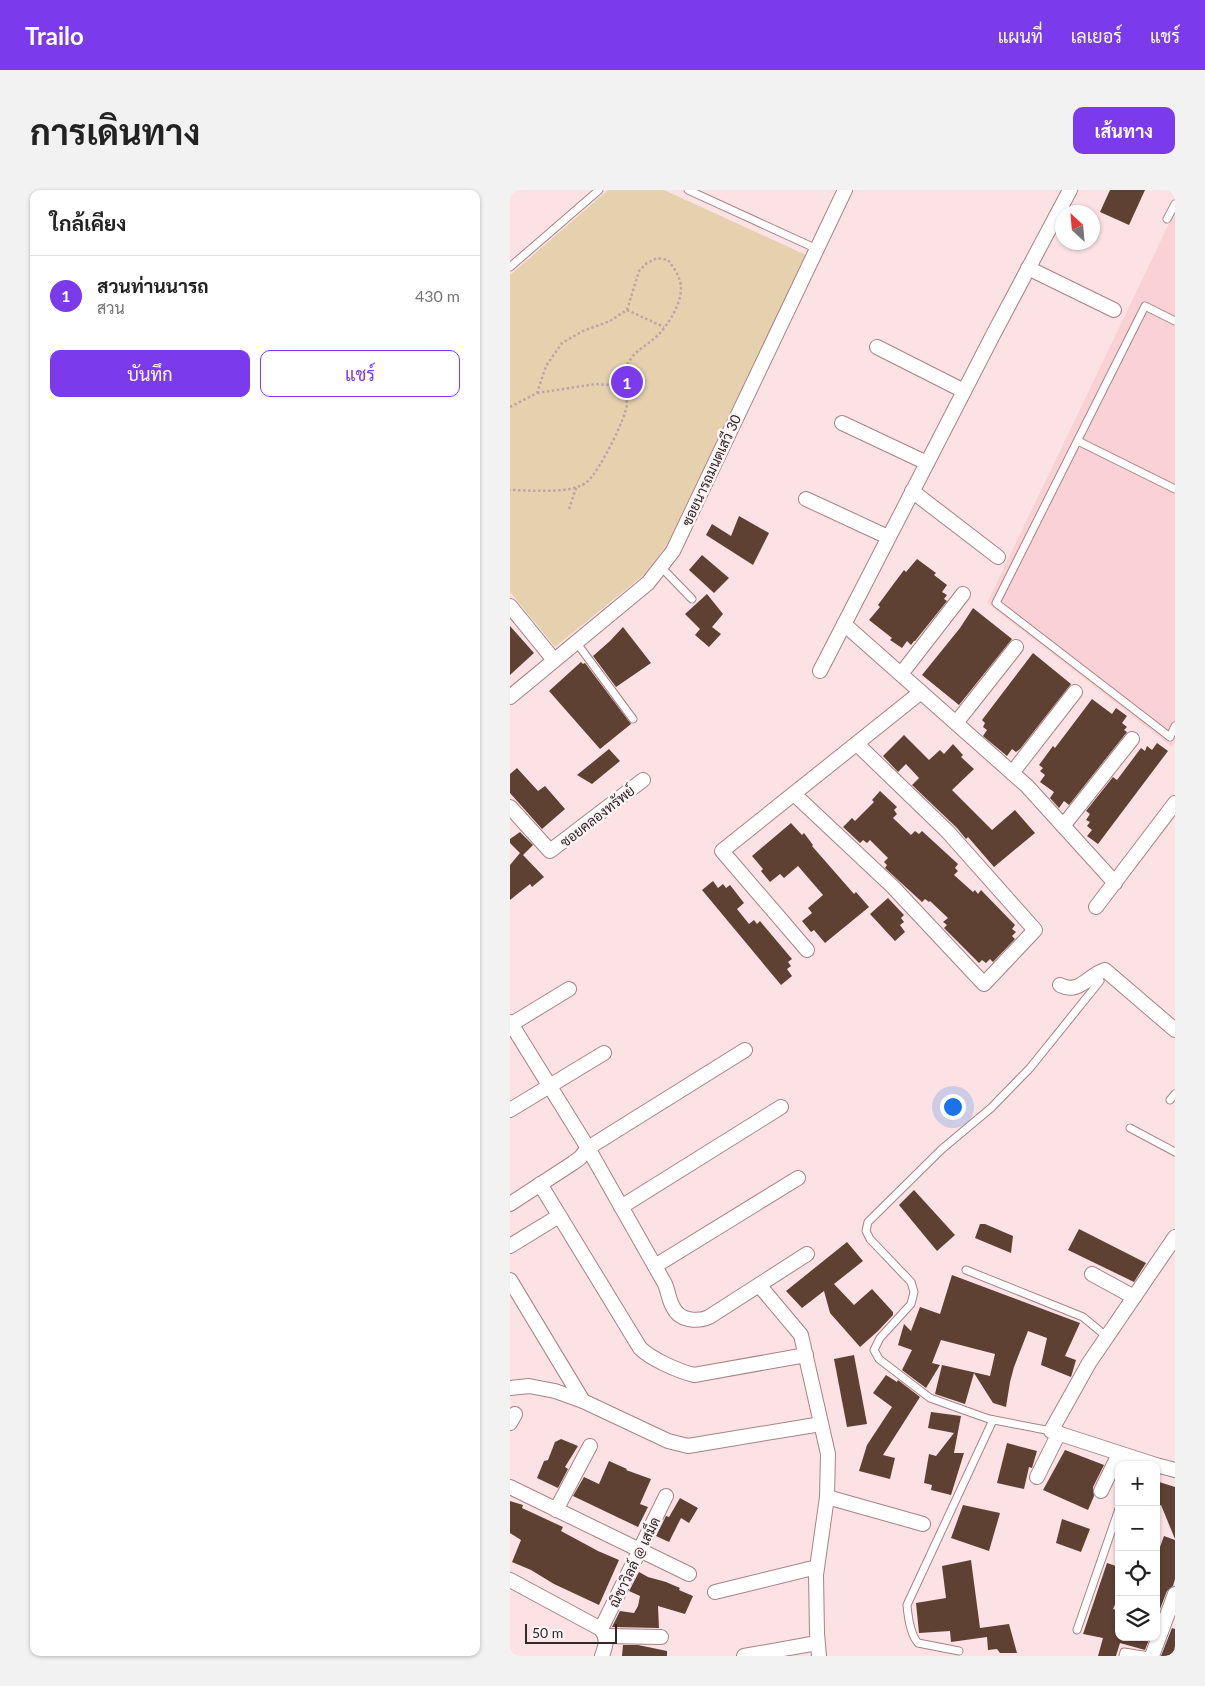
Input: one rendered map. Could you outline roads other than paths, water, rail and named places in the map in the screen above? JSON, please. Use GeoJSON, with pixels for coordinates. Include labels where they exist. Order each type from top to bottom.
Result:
{"type":"FeatureCollection","features":[{"type":"Feature","properties":{"kind":"street","name":"ซอยนารถมนตเสวี 30"},"geometry":{"type":"LineString","coordinates":[[510,697],[648,583],[673,551],[845,190]]}},
{"type":"Feature","properties":{"kind":"street"},"geometry":{"type":"LineString","coordinates":[[820,670],[1070,190]]}},
{"type":"Feature","properties":{"kind":"street"},"geometry":{"type":"LineString","coordinates":[[1028,268],[1114,310]]}},
{"type":"Feature","properties":{"kind":"street"},"geometry":{"type":"LineString","coordinates":[[877,347],[964,391]]}},
{"type":"Feature","properties":{"kind":"street"},"geometry":{"type":"LineString","coordinates":[[842,423],[927,463]]}},
{"type":"Feature","properties":{"kind":"street"},"geometry":{"type":"LineString","coordinates":[[912,491],[998,557]]}},
{"type":"Feature","properties":{"kind":"street"},"geometry":{"type":"LineString","coordinates":[[806,499],[888,537]]}},
{"type":"Feature","properties":{"kind":"street"},"geometry":{"type":"LineString","coordinates":[[901,674],[963,594]]}},
{"type":"Feature","properties":{"kind":"street"},"geometry":{"type":"LineString","coordinates":[[510,606],[554,660]]}},
{"type":"Feature","properties":{"kind":"street"},"geometry":{"type":"LineString","coordinates":[[844,624],[1027,786],[1115,883]]}},
{"type":"Feature","properties":{"kind":"street"},"geometry":{"type":"LineString","coordinates":[[956,723],[1016,647]]}},
{"type":"Feature","properties":{"kind":"street"},"geometry":{"type":"LineString","coordinates":[[807,950],[722,851],[922,692]]}},
{"type":"Feature","properties":{"kind":"street"},"geometry":{"type":"LineString","coordinates":[[1012,773],[1075,692]]}},
{"type":"Feature","properties":{"kind":"street"},"geometry":{"type":"LineString","coordinates":[[1063,826],[1132,739]]}},
{"type":"Feature","properties":{"kind":"street"},"geometry":{"type":"LineString","coordinates":[[794,794],[893,886],[984,984],[1035,930],[948,832],[857,744]]}},
{"type":"Feature","properties":{"kind":"street","name":"ซอยคลองทรัพย์"},"geometry":{"type":"LineString","coordinates":[[512,814],[550,851],[643,780]]}},
{"type":"Feature","properties":{"kind":"street"},"geometry":{"type":"LineString","coordinates":[[1096,907],[1175,803]]}},
{"type":"Feature","properties":{"kind":"street"},"geometry":{"type":"LineString","coordinates":[[1060,985],[1073,989],[1105,970],[1175,1030]]}},
{"type":"Feature","properties":{"kind":"street"},"geometry":{"type":"LineString","coordinates":[[569,988],[511,1024],[588,1148],[665,1284],[676,1313],[693,1320],[709,1317],[807,1254]]}},
{"type":"Feature","properties":{"kind":"street"},"geometry":{"type":"LineString","coordinates":[[510,1204],[580,1158],[588,1148],[745,1050]]}},
{"type":"Feature","properties":{"kind":"street"},"geometry":{"type":"LineString","coordinates":[[510,1110],[604,1053]]}},
{"type":"Feature","properties":{"kind":"street"},"geometry":{"type":"LineString","coordinates":[[621,1208],[781,1107]]}},
{"type":"Feature","properties":{"kind":"street"},"geometry":{"type":"LineString","coordinates":[[655,1266],[798,1178]]}},
{"type":"Feature","properties":{"kind":"street"},"geometry":{"type":"LineString","coordinates":[[540,1184],[640,1348],[646,1354],[685,1373],[694,1375],[806,1355]]}},
{"type":"Feature","properties":{"kind":"street"},"geometry":{"type":"LineString","coordinates":[[510,1246],[559,1216]]}},
{"type":"Feature","properties":{"kind":"street"},"geometry":{"type":"LineString","coordinates":[[1037,1476],[1055,1432],[1089,1364],[1175,1237]]}},
{"type":"Feature","properties":{"kind":"street"},"geometry":{"type":"LineString","coordinates":[[1092,1274],[1134,1298]]}},
{"type":"Feature","properties":{"kind":"street"},"geometry":{"type":"LineString","coordinates":[[510,1280],[583,1400]]}},
{"type":"Feature","properties":{"kind":"street"},"geometry":{"type":"LineString","coordinates":[[744,1656],[818,1650],[817,1567],[827,1497],[829,1460],[801,1336],[759,1285]]}},
{"type":"Feature","properties":{"kind":"street"},"geometry":{"type":"LineString","coordinates":[[510,1388],[539,1387],[583,1400],[668,1440],[688,1446],[820,1424]]}},
{"type":"Feature","properties":{"kind":"street"},"geometry":{"type":"LineString","coordinates":[[1055,1432],[1119,1454],[1133,1461]]}},
{"type":"Feature","properties":{"kind":"street"},"geometry":{"type":"LineString","coordinates":[[556,1510],[590,1446]]}},
{"type":"Feature","properties":{"kind":"street"},"geometry":{"type":"LineString","coordinates":[[1101,1491],[1119,1454]]}},
{"type":"Feature","properties":{"kind":"street"},"geometry":{"type":"LineString","coordinates":[[1160,1466],[1175,1470]]}},
{"type":"Feature","properties":{"kind":"street"},"geometry":{"type":"LineString","coordinates":[[510,1487],[689,1574]]}},
{"type":"Feature","properties":{"kind":"street","name":"ณิชาวิลล์ @ เสม็ด"},"geometry":{"type":"LineString","coordinates":[[602,1656],[605,1646],[603,1632],[666,1496]]}},
{"type":"Feature","properties":{"kind":"street"},"geometry":{"type":"LineString","coordinates":[[827,1497],[923,1524]]}},
{"type":"Feature","properties":{"kind":"street"},"geometry":{"type":"LineString","coordinates":[[715,1592],[817,1567]]}},
{"type":"Feature","properties":{"kind":"street"},"geometry":{"type":"LineString","coordinates":[[510,1580],[603,1632],[661,1637]]}},
{"type":"Feature","properties":{"kind":"street"},"geometry":{"type":"LineString","coordinates":[[1150,1656],[1175,1594]]}},
{"type":"Feature","properties":{"kind":"lane"},"geometry":{"type":"LineString","coordinates":[[510,267],[599,190]]}},
{"type":"Feature","properties":{"kind":"lane"},"geometry":{"type":"LineString","coordinates":[[688,190],[817,249]]}},
{"type":"Feature","properties":{"kind":"lane"},"geometry":{"type":"LineString","coordinates":[[1167,219],[1175,204]]}},
{"type":"Feature","properties":{"kind":"lane"},"geometry":{"type":"LineString","coordinates":[[1175,321],[1145,306],[996,603],[1170,736],[1175,726]]}},
{"type":"Feature","properties":{"kind":"lane"},"geometry":{"type":"LineString","coordinates":[[1078,440],[1175,489]]}},
{"type":"Feature","properties":{"kind":"lane"},"geometry":{"type":"LineString","coordinates":[[661,567],[692,599]]}},
{"type":"Feature","properties":{"kind":"lane"},"geometry":{"type":"LineString","coordinates":[[576,642],[633,719]]}},
{"type":"Feature","properties":{"kind":"lane"},"geometry":{"type":"LineString","coordinates":[[1055,1432],[993,1420],[930,1398],[879,1359],[874,1350],[880,1338],[911,1304],[914,1292],[911,1282],[870,1239],[866,1231],[868,1222],[942,1149],[991,1108],[1030,1068],[1100,980]]}},
{"type":"Feature","properties":{"kind":"lane"},"geometry":{"type":"LineString","coordinates":[[1130,1128],[1175,1152]]}},
{"type":"Feature","properties":{"kind":"lane"},"geometry":{"type":"LineString","coordinates":[[966,1270],[1083,1317],[1107,1337]]}},
{"type":"Feature","properties":{"kind":"lane"},"geometry":{"type":"LineString","coordinates":[[959,1651],[918,1643],[915,1640],[908,1616],[907,1605],[993,1420]]}},
{"type":"Feature","properties":{"kind":"lane"},"geometry":{"type":"LineString","coordinates":[[1077,1630],[1115,1521]]}},
{"type":"Feature","properties":{"kind":"lane"},"geometry":{"type":"LineString","coordinates":[[1123,1656],[1124,1652],[1150,1656]]}},
{"type":"Feature","properties":{"kind":"place","name":"สวนท่านนารถ"},"geometry":{"type":"Point","coordinates":[627,382]}}]}
